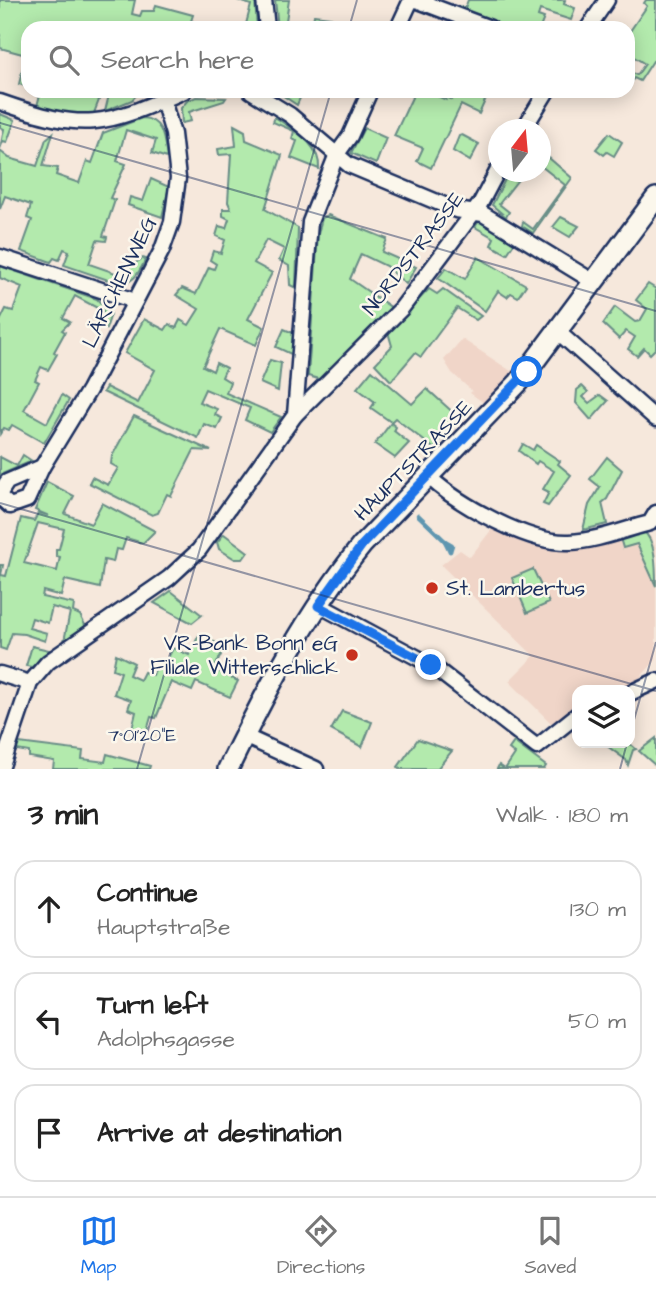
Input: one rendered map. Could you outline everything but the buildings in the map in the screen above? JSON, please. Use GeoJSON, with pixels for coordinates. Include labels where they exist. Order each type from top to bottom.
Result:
{"type":"FeatureCollection","features":[{"type":"Feature","properties":{"kind":"main road","name":"HAUPTSTRASSE"},"geometry":{"type":"LineString","coordinates":[[228,769],[257,706],[318,606],[362,545],[519,383],[656,198]]}},
{"type":"Feature","properties":{"kind":"street"},"geometry":{"type":"LineString","coordinates":[[264,0],[266,21]]}},
{"type":"Feature","properties":{"kind":"street"},"geometry":{"type":"LineString","coordinates":[[402,21],[414,0],[471,21]]}},
{"type":"Feature","properties":{"kind":"street"},"geometry":{"type":"LineString","coordinates":[[593,21],[607,0]]}},
{"type":"Feature","properties":{"kind":"street"},"geometry":{"type":"LineString","coordinates":[[0,102],[50,120],[93,124],[168,98]]}},
{"type":"Feature","properties":{"kind":"street"},"geometry":{"type":"LineString","coordinates":[[262,98],[290,115],[349,165],[456,210],[483,214],[594,282]]}},
{"type":"Feature","properties":{"kind":"street"},"geometry":{"type":"LineString","coordinates":[[295,415],[309,230],[318,195],[367,98]]}},
{"type":"Feature","properties":{"kind":"street"},"geometry":{"type":"LineString","coordinates":[[530,119],[543,98]]}},
{"type":"Feature","properties":{"kind":"street","name":"LÄRCHENWEG"},"geometry":{"type":"LineString","coordinates":[[42,467],[7,482],[0,495],[10,506],[20,505],[27,500],[42,467],[89,390],[162,250],[177,201],[176,152],[163,100]]}},
{"type":"Feature","properties":{"kind":"street","name":"NORDSTRASSE"},"geometry":{"type":"LineString","coordinates":[[30,683],[48,662],[169,578],[199,550],[295,415],[401,309],[473,212],[492,182]]}},
{"type":"Feature","properties":{"kind":"street"},"geometry":{"type":"LineString","coordinates":[[0,257],[135,301]]}},
{"type":"Feature","properties":{"kind":"street"},"geometry":{"type":"LineString","coordinates":[[557,331],[656,419]]}},
{"type":"Feature","properties":{"kind":"street"},"geometry":{"type":"LineString","coordinates":[[429,477],[499,522],[542,539],[570,542],[654,522]]}},
{"type":"Feature","properties":{"kind":"street"},"geometry":{"type":"LineString","coordinates":[[318,606],[431,665],[537,747],[572,719]]}},
{"type":"Feature","properties":{"kind":"street"},"geometry":{"type":"LineString","coordinates":[[0,674],[30,683],[1,769]]}},
{"type":"Feature","properties":{"kind":"street"},"geometry":{"type":"LineString","coordinates":[[635,691],[656,681]]}},
{"type":"Feature","properties":{"kind":"street"},"geometry":{"type":"LineString","coordinates":[[244,736],[316,769]]}},
{"type":"Feature","properties":{"kind":"shaded area"},"geometry":{"type":"Polygon","coordinates":[[[462,339],[514,373],[484,403],[470,393],[472,391],[452,373],[444,360],[462,339]]]}},
{"type":"Feature","properties":{"kind":"shaded area"},"geometry":{"type":"Polygon","coordinates":[[[496,524],[580,546],[606,543],[643,532],[651,537],[656,548],[656,660],[631,685],[572,685],[572,712],[551,723],[509,681],[534,656],[441,565],[460,550],[470,557],[496,524]]]}},
{"type":"Feature","properties":{"kind":"green space"},"geometry":{"type":"Polygon","coordinates":[[[0,0],[135,0],[132,14],[140,16],[142,11],[154,11],[156,5],[193,15],[191,21],[21,21],[21,54],[0,48],[0,0]]]}},
{"type":"Feature","properties":{"kind":"green space"},"geometry":{"type":"Polygon","coordinates":[[[237,0],[255,0],[256,21],[247,21],[251,5],[237,0]]]}},
{"type":"Feature","properties":{"kind":"green space"},"geometry":{"type":"Polygon","coordinates":[[[275,0],[289,0],[286,21],[277,21],[275,0]]]}},
{"type":"Feature","properties":{"kind":"green space"},"geometry":{"type":"Polygon","coordinates":[[[468,0],[565,0],[564,4],[575,8],[571,20],[540,10],[538,16],[544,18],[543,21],[490,21],[457,9],[458,6],[465,8],[468,0]]]}},
{"type":"Feature","properties":{"kind":"green space"},"geometry":{"type":"Polygon","coordinates":[[[646,0],[656,0],[656,62],[653,61],[640,81],[635,78],[635,74],[645,64],[635,58],[635,24],[647,6],[644,3],[646,0]]]}},
{"type":"Feature","properties":{"kind":"green space"},"geometry":{"type":"Polygon","coordinates":[[[314,15],[331,17],[330,21],[313,21],[314,15]]]}},
{"type":"Feature","properties":{"kind":"green space"},"geometry":{"type":"Polygon","coordinates":[[[39,98],[99,100],[94,113],[69,115],[37,106],[39,98]]]}},
{"type":"Feature","properties":{"kind":"green space"},"geometry":{"type":"Polygon","coordinates":[[[108,98],[134,98],[132,100],[105,111],[108,98]]]}},
{"type":"Feature","properties":{"kind":"green space"},"geometry":{"type":"Polygon","coordinates":[[[194,98],[226,98],[189,112],[191,121],[182,123],[181,108],[194,98]]]}},
{"type":"Feature","properties":{"kind":"green space"},"geometry":{"type":"Polygon","coordinates":[[[286,98],[300,98],[297,105],[286,98]]]}},
{"type":"Feature","properties":{"kind":"green space"},"geometry":{"type":"Polygon","coordinates":[[[412,98],[486,98],[479,114],[461,105],[431,168],[417,161],[423,148],[394,136],[412,98]]]}},
{"type":"Feature","properties":{"kind":"green space"},"geometry":{"type":"Polygon","coordinates":[[[0,114],[15,120],[7,142],[3,141],[0,149],[4,129],[0,127],[0,114]]]}},
{"type":"Feature","properties":{"kind":"green space"},"geometry":{"type":"Polygon","coordinates":[[[275,117],[297,133],[311,145],[316,152],[319,169],[291,158],[297,141],[292,139],[294,131],[273,122],[275,117]]]}},
{"type":"Feature","properties":{"kind":"green space"},"geometry":{"type":"Polygon","coordinates":[[[142,118],[155,122],[159,127],[167,158],[152,153],[156,140],[126,130],[117,161],[126,164],[110,198],[115,200],[103,236],[107,237],[106,241],[97,240],[89,264],[118,274],[143,258],[146,259],[135,277],[128,282],[117,283],[64,265],[69,251],[64,249],[59,260],[54,258],[51,262],[21,251],[32,220],[27,218],[31,205],[5,196],[0,209],[0,151],[9,158],[37,166],[46,139],[53,133],[43,166],[58,168],[56,175],[79,183],[87,161],[92,163],[103,133],[142,118]]]}},
{"type":"Feature","properties":{"kind":"green space"},"geometry":{"type":"Polygon","coordinates":[[[234,125],[245,131],[246,140],[282,155],[265,209],[298,228],[296,288],[290,285],[289,266],[279,260],[284,249],[266,240],[254,263],[272,273],[248,319],[264,327],[256,345],[220,329],[203,366],[213,371],[216,363],[226,368],[222,377],[230,382],[226,393],[281,417],[270,432],[245,420],[250,408],[205,389],[199,402],[217,409],[215,415],[222,418],[217,429],[204,424],[198,438],[103,392],[106,387],[138,403],[155,370],[125,353],[144,319],[165,330],[169,324],[176,328],[180,320],[189,325],[199,309],[176,295],[182,288],[196,294],[209,267],[214,269],[216,264],[210,260],[213,251],[221,253],[225,240],[216,236],[219,226],[226,228],[229,219],[223,216],[223,209],[231,209],[228,202],[231,154],[219,155],[218,149],[236,146],[234,125]]]}},
{"type":"Feature","properties":{"kind":"green space"},"geometry":{"type":"Polygon","coordinates":[[[364,128],[386,138],[376,164],[351,153],[364,128]]]}},
{"type":"Feature","properties":{"kind":"green space"},"geometry":{"type":"Polygon","coordinates":[[[609,133],[622,142],[614,156],[607,152],[604,155],[596,149],[609,133]]]}},
{"type":"Feature","properties":{"kind":"green space"},"geometry":{"type":"Polygon","coordinates":[[[459,136],[479,144],[470,161],[453,151],[459,136]]]}},
{"type":"Feature","properties":{"kind":"green space"},"geometry":{"type":"Polygon","coordinates":[[[551,160],[572,178],[533,233],[522,226],[523,222],[533,229],[565,185],[551,174],[551,160]]]}},
{"type":"Feature","properties":{"kind":"green space"},"geometry":{"type":"Polygon","coordinates":[[[151,179],[169,187],[162,217],[128,205],[130,197],[143,201],[151,179]]]}},
{"type":"Feature","properties":{"kind":"green space"},"geometry":{"type":"Polygon","coordinates":[[[504,182],[516,182],[499,204],[509,212],[506,217],[492,205],[504,182]]]}},
{"type":"Feature","properties":{"kind":"green space"},"geometry":{"type":"Polygon","coordinates":[[[328,215],[387,239],[382,252],[416,267],[406,284],[386,266],[361,254],[350,279],[392,308],[322,380],[308,376],[318,234],[322,218],[328,215]]]}},
{"type":"Feature","properties":{"kind":"green space"},"geometry":{"type":"Polygon","coordinates":[[[561,217],[579,226],[570,237],[553,227],[561,217]]]}},
{"type":"Feature","properties":{"kind":"green space"},"geometry":{"type":"Polygon","coordinates":[[[479,221],[515,242],[507,254],[491,245],[494,238],[475,227],[479,221]]]}},
{"type":"Feature","properties":{"kind":"green space"},"geometry":{"type":"Polygon","coordinates":[[[478,257],[526,285],[518,297],[511,293],[507,297],[498,291],[485,311],[438,278],[446,268],[465,279],[478,257]]]}},
{"type":"Feature","properties":{"kind":"green space"},"geometry":{"type":"Polygon","coordinates":[[[0,266],[97,299],[111,314],[106,329],[97,324],[103,311],[75,296],[63,318],[70,322],[62,330],[65,332],[54,352],[57,354],[48,370],[41,367],[35,380],[39,382],[24,410],[47,423],[62,395],[69,400],[44,443],[12,425],[9,430],[4,428],[0,434],[0,321],[6,309],[13,311],[22,287],[0,278],[0,266]]]}},
{"type":"Feature","properties":{"kind":"green space"},"geometry":{"type":"Polygon","coordinates":[[[648,284],[656,289],[656,348],[650,354],[644,348],[637,356],[628,349],[635,337],[626,331],[619,339],[603,324],[615,307],[635,322],[640,321],[647,309],[636,300],[648,284]]]}},
{"type":"Feature","properties":{"kind":"green space"},"geometry":{"type":"Polygon","coordinates":[[[429,289],[437,294],[443,289],[481,316],[476,320],[457,308],[421,357],[415,353],[391,381],[375,364],[392,346],[388,332],[429,289]]]}},
{"type":"Feature","properties":{"kind":"green space"},"geometry":{"type":"Polygon","coordinates":[[[284,329],[293,333],[293,355],[276,347],[284,329]]]}},
{"type":"Feature","properties":{"kind":"green space"},"geometry":{"type":"Polygon","coordinates":[[[270,360],[281,363],[278,391],[260,383],[270,360]]]}},
{"type":"Feature","properties":{"kind":"green space"},"geometry":{"type":"Polygon","coordinates":[[[372,370],[412,404],[427,389],[456,415],[452,420],[454,425],[436,444],[437,451],[395,418],[391,422],[371,408],[375,402],[357,388],[372,370]]]}},
{"type":"Feature","properties":{"kind":"green space"},"geometry":{"type":"Polygon","coordinates":[[[582,386],[588,392],[583,397],[589,403],[600,395],[608,401],[591,420],[576,403],[577,390],[582,386]]]}},
{"type":"Feature","properties":{"kind":"green space"},"geometry":{"type":"Polygon","coordinates":[[[134,416],[211,451],[194,450],[171,496],[167,494],[158,513],[152,515],[89,483],[92,477],[108,485],[118,468],[111,464],[112,456],[134,416]]]}},
{"type":"Feature","properties":{"kind":"green space"},"geometry":{"type":"Polygon","coordinates":[[[391,423],[396,427],[394,431],[409,443],[395,458],[375,444],[391,423]]]}},
{"type":"Feature","properties":{"kind":"green space"},"geometry":{"type":"Polygon","coordinates":[[[523,444],[533,450],[536,445],[560,461],[558,464],[571,475],[548,506],[543,504],[549,492],[543,489],[554,471],[538,461],[536,464],[519,451],[523,444]]]}},
{"type":"Feature","properties":{"kind":"green space"},"geometry":{"type":"Polygon","coordinates":[[[23,455],[32,461],[0,475],[0,457],[17,466],[23,455]]]}},
{"type":"Feature","properties":{"kind":"green space"},"geometry":{"type":"Polygon","coordinates":[[[607,457],[622,470],[607,499],[602,503],[607,524],[583,530],[589,505],[600,487],[590,479],[607,457]]]}},
{"type":"Feature","properties":{"kind":"green space"},"geometry":{"type":"Polygon","coordinates":[[[47,482],[74,496],[65,514],[91,524],[102,503],[155,531],[143,543],[126,538],[122,550],[116,549],[113,562],[104,560],[100,588],[65,580],[61,596],[43,591],[42,597],[74,604],[73,612],[80,615],[87,629],[63,646],[70,612],[52,607],[48,623],[32,618],[29,628],[47,633],[45,641],[12,633],[6,650],[0,648],[0,565],[3,565],[1,575],[6,576],[21,518],[34,521],[38,513],[49,516],[35,510],[47,482]],[[38,523],[24,563],[57,571],[60,557],[56,556],[56,549],[59,549],[64,529],[38,523]]]}},
{"type":"Feature","properties":{"kind":"green space"},"geometry":{"type":"Polygon","coordinates":[[[643,531],[653,548],[656,586],[637,544],[623,548],[620,538],[643,531]]]}},
{"type":"Feature","properties":{"kind":"green space"},"geometry":{"type":"Polygon","coordinates":[[[224,534],[248,552],[243,559],[235,559],[219,549],[217,542],[224,534]]]}},
{"type":"Feature","properties":{"kind":"green space"},"geometry":{"type":"Polygon","coordinates":[[[533,569],[549,603],[527,613],[512,578],[533,569]]]}},
{"type":"Feature","properties":{"kind":"green space"},"geometry":{"type":"Polygon","coordinates":[[[171,591],[202,615],[192,623],[154,603],[171,591]]]}},
{"type":"Feature","properties":{"kind":"green space"},"geometry":{"type":"Polygon","coordinates":[[[199,635],[225,647],[214,669],[238,681],[230,697],[196,682],[192,691],[171,682],[156,718],[151,717],[147,731],[132,729],[136,712],[128,709],[131,700],[114,694],[121,672],[113,669],[116,654],[134,663],[129,675],[140,680],[144,672],[153,675],[158,661],[165,664],[173,648],[189,655],[199,635]]]}},
{"type":"Feature","properties":{"kind":"green space"},"geometry":{"type":"Polygon","coordinates":[[[32,646],[53,651],[32,667],[26,666],[32,646]]]}},
{"type":"Feature","properties":{"kind":"green space"},"geometry":{"type":"Polygon","coordinates":[[[342,711],[372,722],[362,747],[331,730],[342,711]]]}},
{"type":"Feature","properties":{"kind":"green space"},"geometry":{"type":"Polygon","coordinates":[[[656,738],[656,766],[639,751],[656,738]]]}},
{"type":"Feature","properties":{"kind":"green space"},"geometry":{"type":"Polygon","coordinates":[[[418,739],[452,751],[437,769],[400,769],[398,767],[418,739]]]}},
{"type":"Feature","properties":{"kind":"green space"},"geometry":{"type":"Polygon","coordinates":[[[514,742],[546,766],[544,769],[505,769],[515,754],[509,749],[514,742]]]}},
{"type":"Feature","properties":{"kind":"green space"},"geometry":{"type":"Polygon","coordinates":[[[19,743],[83,751],[82,759],[105,762],[107,754],[150,766],[149,769],[53,769],[54,761],[29,757],[29,752],[17,750],[19,743]]]}},
{"type":"Feature","properties":{"kind":"green space"},"geometry":{"type":"Polygon","coordinates":[[[610,748],[635,748],[628,765],[626,760],[610,748]]]}},
{"type":"Feature","properties":{"kind":"waterway"},"geometry":{"type":"LineString","coordinates":[[418,515],[445,541],[450,551]]}},
{"type":"Feature","properties":{"kind":"waterway"},"geometry":{"type":"LineString","coordinates":[[445,541],[452,545],[450,551]]}},
{"type":"Feature","properties":{"kind":"place","name":"St. Lambertus"},"geometry":{"type":"Point","coordinates":[432,588]}},
{"type":"Feature","properties":{"kind":"place","name":"VR-Bank Bonn eG Filiale Witterschlick"},"geometry":{"type":"Point","coordinates":[352,655]}},
{"type":"Feature","properties":{"kind":"route"},"geometry":{"type":"LineString","coordinates":[[431,665],[318,606],[362,545],[527,372]]}}]}
